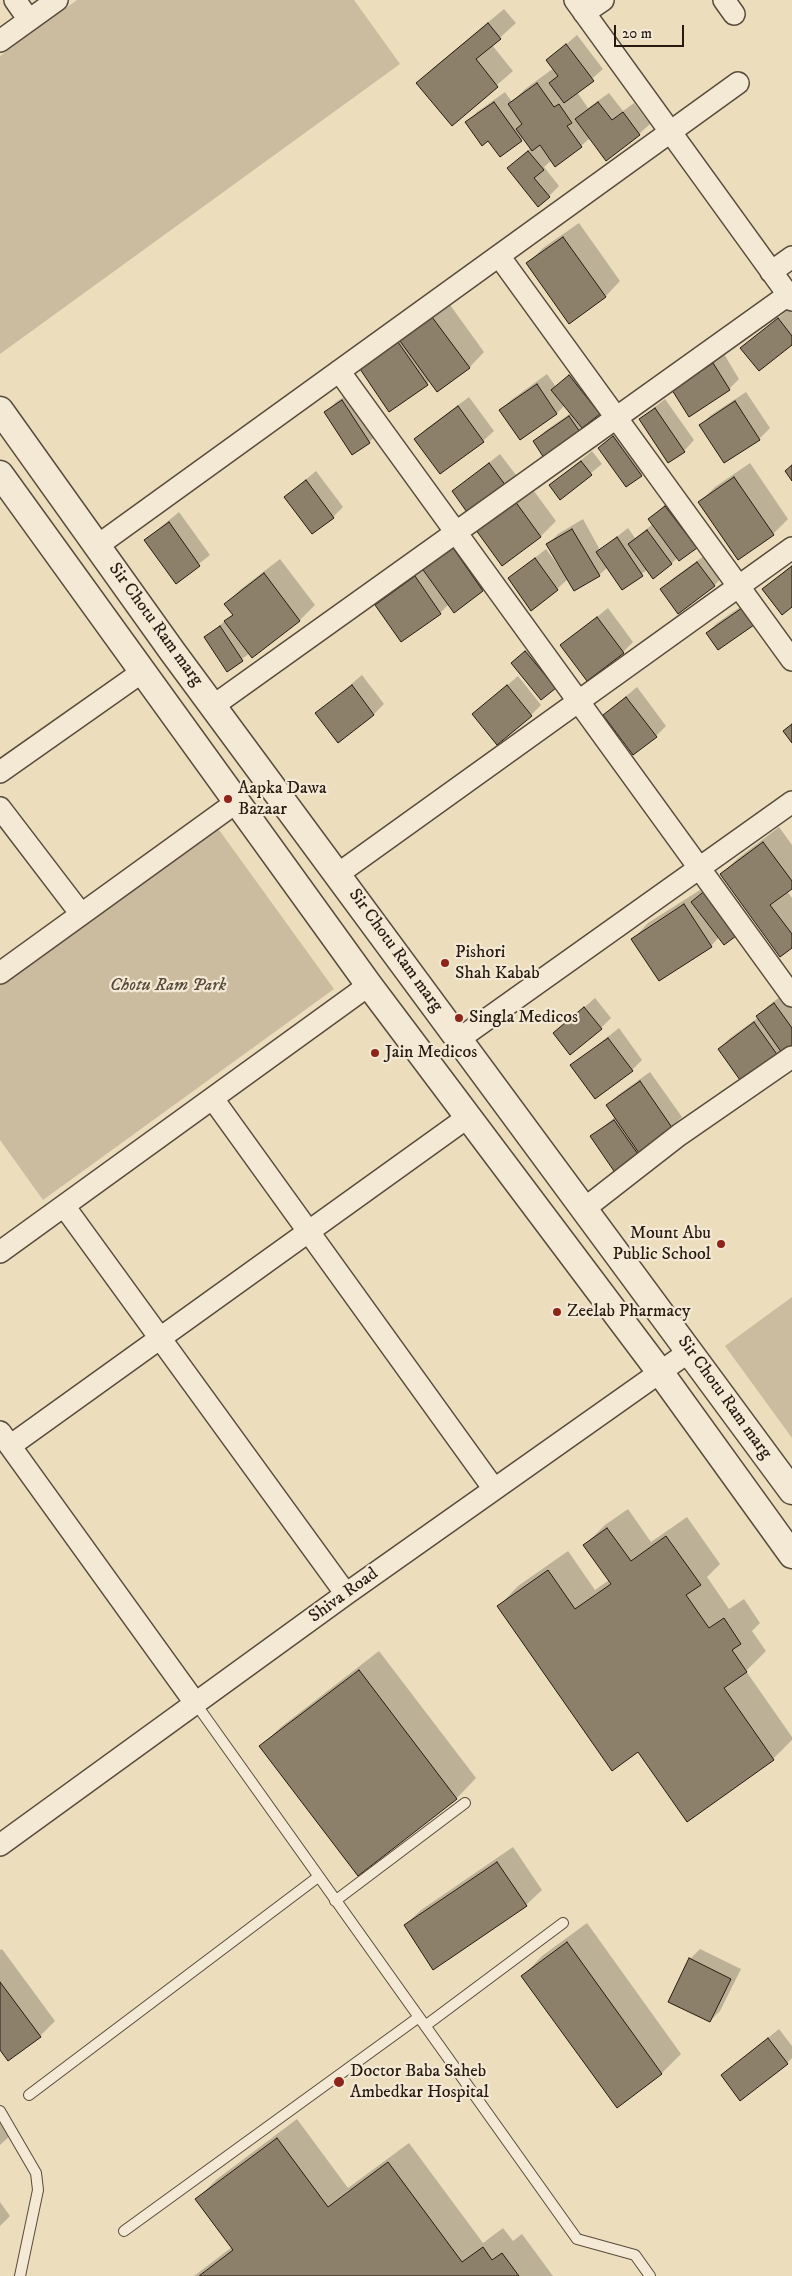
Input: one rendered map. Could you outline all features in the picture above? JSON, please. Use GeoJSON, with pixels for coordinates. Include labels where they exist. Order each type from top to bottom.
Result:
{"type":"FeatureCollection","features":[{"type":"Feature","properties":{"kind":"street"},"geometry":{"type":"LineString","coordinates":[[15,0],[29,20]]}},
{"type":"Feature","properties":{"kind":"street"},"geometry":{"type":"LineString","coordinates":[[0,41],[57,0]]}},
{"type":"Feature","properties":{"kind":"street"},"geometry":{"type":"LineString","coordinates":[[213,706],[616,418],[790,298],[579,6],[603,0]]}},
{"type":"Feature","properties":{"kind":"street"},"geometry":{"type":"LineString","coordinates":[[98,546],[738,83]]}},
{"type":"Feature","properties":{"kind":"street"},"geometry":{"type":"LineString","coordinates":[[499,256],[792,660]]}},
{"type":"Feature","properties":{"kind":"street"},"geometry":{"type":"LineString","coordinates":[[772,272],[792,258]]}},
{"type":"Feature","properties":{"kind":"street"},"geometry":{"type":"LineString","coordinates":[[339,371],[792,996]]}},
{"type":"Feature","properties":{"kind":"street","name":"Sir Chotu Ram marg"},"geometry":{"type":"LineString","coordinates":[[0,410],[213,706],[792,1491]]}},
{"type":"Feature","properties":{"kind":"street","name":"Sir Chotu Ram marg"},"geometry":{"type":"LineString","coordinates":[[0,474],[142,672],[238,801],[369,985],[660,1372],[792,1555]]}},
{"type":"Feature","properties":{"kind":"street"},"geometry":{"type":"LineString","coordinates":[[338,874],[792,548]]}},
{"type":"Feature","properties":{"kind":"street"},"geometry":{"type":"LineString","coordinates":[[0,772],[142,672]]}},
{"type":"Feature","properties":{"kind":"street"},"geometry":{"type":"LineString","coordinates":[[0,973],[238,801]]}},
{"type":"Feature","properties":{"kind":"street"},"geometry":{"type":"LineString","coordinates":[[459,1039],[792,802]]}},
{"type":"Feature","properties":{"kind":"street"},"geometry":{"type":"LineString","coordinates":[[0,808],[81,914]]}},
{"type":"Feature","properties":{"kind":"street"},"geometry":{"type":"LineString","coordinates":[[0,1252],[369,985]]}},
{"type":"Feature","properties":{"kind":"street"},"geometry":{"type":"LineString","coordinates":[[584,1209],[679,1135],[792,1057]]}},
{"type":"Feature","properties":{"kind":"street"},"geometry":{"type":"LineString","coordinates":[[213,1099],[494,1489]]}},
{"type":"Feature","properties":{"kind":"street"},"geometry":{"type":"LineString","coordinates":[[196,1704],[5,1439],[160,1338],[468,1117]]}},
{"type":"Feature","properties":{"kind":"street"},"geometry":{"type":"LineString","coordinates":[[64,1206],[346,1594]]}},
{"type":"Feature","properties":{"kind":"street","name":"Shiva Road"},"geometry":{"type":"LineString","coordinates":[[0,1844],[346,1594],[690,1351]]}},
{"type":"Feature","properties":{"kind":"lane"},"geometry":{"type":"LineString","coordinates":[[196,1704],[577,2239],[635,2255],[650,2276]]}},
{"type":"Feature","properties":{"kind":"lane"},"geometry":{"type":"LineString","coordinates":[[335,1901],[465,1803]]}},
{"type":"Feature","properties":{"kind":"lane"},"geometry":{"type":"LineString","coordinates":[[30,2095],[318,1877]]}},
{"type":"Feature","properties":{"kind":"lane"},"geometry":{"type":"LineString","coordinates":[[425,2026],[563,1923]]}},
{"type":"Feature","properties":{"kind":"lane"},"geometry":{"type":"LineString","coordinates":[[124,2231],[418,2017]]}},
{"type":"Feature","properties":{"kind":"lane"},"geometry":{"type":"LineString","coordinates":[[0,2111],[36,2173],[38,2190],[20,2276]]}},
{"type":"Feature","properties":{"kind":"green space"},"geometry":{"type":"Polygon","coordinates":[[[77,0],[354,0],[400,64],[0,354],[0,56],[77,0]]]}},
{"type":"Feature","properties":{"kind":"green space","name":"Chotu Ram Park"},"geometry":{"type":"Polygon","coordinates":[[[217,827],[334,989],[43,1200],[0,1140],[0,985],[217,827]]]}},
{"type":"Feature","properties":{"kind":"green space"},"geometry":{"type":"Polygon","coordinates":[[[792,1297],[792,1438],[725,1346],[792,1297]]]}},
{"type":"Feature","properties":{"kind":"building"},"geometry":{"type":"Polygon","coordinates":[[[488,23],[501,39],[476,59],[498,87],[452,126],[416,83],[488,23]]]}},
{"type":"Feature","properties":{"kind":"building"},"geometry":{"type":"Polygon","coordinates":[[[566,44],[594,81],[564,103],[549,83],[558,76],[546,60],[566,44]]]}},
{"type":"Feature","properties":{"kind":"building"},"geometry":{"type":"Polygon","coordinates":[[[537,83],[554,107],[559,104],[572,123],[567,126],[582,147],[555,167],[540,145],[532,151],[516,129],[522,124],[508,104],[537,83]]]}},
{"type":"Feature","properties":{"kind":"building"},"geometry":{"type":"Polygon","coordinates":[[[494,102],[522,141],[500,157],[488,141],[482,146],[465,122],[494,102]]]}},
{"type":"Feature","properties":{"kind":"building"},"geometry":{"type":"Polygon","coordinates":[[[598,102],[612,120],[623,112],[640,135],[606,161],[575,119],[598,102]]]}},
{"type":"Feature","properties":{"kind":"building"},"geometry":{"type":"Polygon","coordinates":[[[528,151],[544,170],[534,178],[550,197],[538,207],[507,168],[528,151]]]}},
{"type":"Feature","properties":{"kind":"building"},"geometry":{"type":"Polygon","coordinates":[[[563,237],[606,297],[569,324],[526,263],[563,237]]]}},
{"type":"Feature","properties":{"kind":"building"},"geometry":{"type":"Polygon","coordinates":[[[432,317],[470,368],[437,392],[400,341],[432,317]]]}},
{"type":"Feature","properties":{"kind":"building"},"geometry":{"type":"Polygon","coordinates":[[[778,318],[792,336],[792,345],[759,371],[740,348],[778,318]]]}},
{"type":"Feature","properties":{"kind":"building"},"geometry":{"type":"Polygon","coordinates":[[[398,342],[428,385],[389,412],[360,369],[398,342]]]}},
{"type":"Feature","properties":{"kind":"building"},"geometry":{"type":"Polygon","coordinates":[[[713,363],[730,390],[689,417],[672,390],[713,363]]]}},
{"type":"Feature","properties":{"kind":"building"},"geometry":{"type":"Polygon","coordinates":[[[569,375],[600,414],[582,428],[551,390],[569,375]]]}},
{"type":"Feature","properties":{"kind":"building"},"geometry":{"type":"Polygon","coordinates":[[[537,384],[557,414],[520,440],[499,410],[537,384]]]}},
{"type":"Feature","properties":{"kind":"building"},"geometry":{"type":"Polygon","coordinates":[[[342,400],[370,443],[352,455],[324,412],[342,400]]]}},
{"type":"Feature","properties":{"kind":"building"},"geometry":{"type":"Polygon","coordinates":[[[735,401],[760,440],[724,463],[699,425],[735,401]]]}},
{"type":"Feature","properties":{"kind":"building"},"geometry":{"type":"Polygon","coordinates":[[[458,406],[484,442],[440,474],[414,439],[458,406]]]}},
{"type":"Feature","properties":{"kind":"building"},"geometry":{"type":"Polygon","coordinates":[[[655,408],[685,452],[668,463],[639,419],[655,408]]]}},
{"type":"Feature","properties":{"kind":"building"},"geometry":{"type":"Polygon","coordinates":[[[569,416],[580,432],[544,458],[533,441],[569,416]]]}},
{"type":"Feature","properties":{"kind":"building"},"geometry":{"type":"Polygon","coordinates":[[[613,436],[642,476],[626,487],[598,448],[613,436]]]}},
{"type":"Feature","properties":{"kind":"building"},"geometry":{"type":"Polygon","coordinates":[[[581,461],[592,475],[560,500],[549,485],[581,461]]]}},
{"type":"Feature","properties":{"kind":"building"},"geometry":{"type":"Polygon","coordinates":[[[489,463],[506,486],[469,515],[452,491],[489,463]]]}},
{"type":"Feature","properties":{"kind":"building"},"geometry":{"type":"Polygon","coordinates":[[[792,465],[792,481],[785,471],[792,465]]]}},
{"type":"Feature","properties":{"kind":"building"},"geometry":{"type":"Polygon","coordinates":[[[734,477],[774,535],[738,560],[698,502],[734,477]]]}},
{"type":"Feature","properties":{"kind":"building"},"geometry":{"type":"Polygon","coordinates":[[[306,480],[334,518],[312,534],[284,497],[306,480]]]}},
{"type":"Feature","properties":{"kind":"building"},"geometry":{"type":"Polygon","coordinates":[[[512,497],[541,537],[502,566],[473,526],[512,497]]]}},
{"type":"Feature","properties":{"kind":"building"},"geometry":{"type":"Polygon","coordinates":[[[665,506],[697,548],[679,561],[648,519],[665,506]]]}},
{"type":"Feature","properties":{"kind":"building"},"geometry":{"type":"Polygon","coordinates":[[[169,522],[200,566],[176,584],[144,540],[169,522]]]}},
{"type":"Feature","properties":{"kind":"building"},"geometry":{"type":"Polygon","coordinates":[[[572,529],[600,576],[574,591],[546,544],[572,529]]]}},
{"type":"Feature","properties":{"kind":"building"},"geometry":{"type":"Polygon","coordinates":[[[647,530],[672,564],[653,579],[628,544],[647,530]]]}},
{"type":"Feature","properties":{"kind":"building"},"geometry":{"type":"Polygon","coordinates":[[[617,537],[643,576],[622,590],[596,552],[617,537]]]}},
{"type":"Feature","properties":{"kind":"building"},"geometry":{"type":"Polygon","coordinates":[[[451,545],[483,591],[454,613],[421,567],[451,545]]]}},
{"type":"Feature","properties":{"kind":"building"},"geometry":{"type":"Polygon","coordinates":[[[535,558],[558,590],[531,611],[508,578],[535,558]]]}},
{"type":"Feature","properties":{"kind":"building"},"geometry":{"type":"Polygon","coordinates":[[[697,562],[715,586],[678,614],[660,589],[697,562]]]}},
{"type":"Feature","properties":{"kind":"building"},"geometry":{"type":"Polygon","coordinates":[[[792,566],[792,607],[782,615],[762,589],[792,566]]]}},
{"type":"Feature","properties":{"kind":"building"},"geometry":{"type":"Polygon","coordinates":[[[264,573],[300,621],[252,658],[224,621],[233,615],[224,604],[264,573]]]}},
{"type":"Feature","properties":{"kind":"building"},"geometry":{"type":"Polygon","coordinates":[[[415,576],[441,614],[401,642],[375,605],[415,576]]]}},
{"type":"Feature","properties":{"kind":"building"},"geometry":{"type":"Polygon","coordinates":[[[742,608],[754,625],[718,650],[706,633],[742,608]]]}},
{"type":"Feature","properties":{"kind":"building"},"geometry":{"type":"Polygon","coordinates":[[[597,617],[624,653],[587,681],[560,645],[597,617]]]}},
{"type":"Feature","properties":{"kind":"building"},"geometry":{"type":"Polygon","coordinates":[[[220,626],[243,661],[227,672],[204,637],[220,626]]]}},
{"type":"Feature","properties":{"kind":"building"},"geometry":{"type":"Polygon","coordinates":[[[525,651],[556,688],[541,700],[511,663],[525,651]]]}},
{"type":"Feature","properties":{"kind":"building"},"geometry":{"type":"Polygon","coordinates":[[[352,685],[374,715],[338,743],[315,713],[352,685]]]}},
{"type":"Feature","properties":{"kind":"building"},"geometry":{"type":"Polygon","coordinates":[[[507,685],[532,716],[497,745],[472,714],[507,685]]]}},
{"type":"Feature","properties":{"kind":"building"},"geometry":{"type":"Polygon","coordinates":[[[626,697],[657,737],[633,755],[603,715],[626,697]]]}},
{"type":"Feature","properties":{"kind":"building"},"geometry":{"type":"Polygon","coordinates":[[[792,724],[792,743],[783,731],[792,724]]]}},
{"type":"Feature","properties":{"kind":"building"},"geometry":{"type":"Polygon","coordinates":[[[763,842],[792,881],[792,889],[770,905],[792,934],[792,948],[780,957],[720,874],[763,842]]]}},
{"type":"Feature","properties":{"kind":"building"},"geometry":{"type":"Polygon","coordinates":[[[707,889],[740,933],[724,945],[691,902],[707,889]]]}},
{"type":"Feature","properties":{"kind":"building"},"geometry":{"type":"Polygon","coordinates":[[[684,904],[712,947],[659,981],[631,939],[684,904]]]}},
{"type":"Feature","properties":{"kind":"building"},"geometry":{"type":"Polygon","coordinates":[[[774,1003],[792,1028],[792,1046],[782,1053],[756,1016],[774,1003]]]}},
{"type":"Feature","properties":{"kind":"building"},"geometry":{"type":"Polygon","coordinates":[[[584,1007],[602,1029],[570,1055],[553,1033],[584,1007]]]}},
{"type":"Feature","properties":{"kind":"building"},"geometry":{"type":"Polygon","coordinates":[[[754,1022],[781,1060],[745,1087],[718,1049],[754,1022]]]}},
{"type":"Feature","properties":{"kind":"building"},"geometry":{"type":"Polygon","coordinates":[[[608,1038],[633,1071],[595,1099],[570,1065],[608,1038]]]}},
{"type":"Feature","properties":{"kind":"building"},"geometry":{"type":"Polygon","coordinates":[[[640,1081],[673,1129],[639,1153],[606,1105],[640,1081]]]}},
{"type":"Feature","properties":{"kind":"building"},"geometry":{"type":"Polygon","coordinates":[[[614,1120],[640,1157],[616,1174],[590,1136],[614,1120]]]}},
{"type":"Feature","properties":{"kind":"building"},"geometry":{"type":"Polygon","coordinates":[[[607,1528],[631,1561],[666,1536],[701,1585],[686,1595],[709,1628],[724,1618],[741,1644],[732,1650],[747,1672],[724,1688],[774,1760],[687,1822],[638,1752],[612,1771],[497,1606],[548,1570],[575,1609],[611,1584],[583,1545],[607,1528]]]}},
{"type":"Feature","properties":{"kind":"building"},"geometry":{"type":"Polygon","coordinates":[[[359,1670],[457,1799],[358,1876],[259,1746],[359,1670]]]}},
{"type":"Feature","properties":{"kind":"building"},"geometry":{"type":"Polygon","coordinates":[[[497,1862],[527,1906],[433,1970],[404,1925],[497,1862]]]}},
{"type":"Feature","properties":{"kind":"building"},"geometry":{"type":"Polygon","coordinates":[[[567,1942],[662,2074],[617,2108],[521,1976],[567,1942]]]}},
{"type":"Feature","properties":{"kind":"building"},"geometry":{"type":"Polygon","coordinates":[[[689,1958],[731,1979],[710,2022],[668,2002],[689,1958]]]}},
{"type":"Feature","properties":{"kind":"building"},"geometry":{"type":"Polygon","coordinates":[[[0,1982],[41,2037],[8,2061],[0,2050],[0,1982]]]}},
{"type":"Feature","properties":{"kind":"building"},"geometry":{"type":"Polygon","coordinates":[[[768,2038],[788,2064],[740,2101],[721,2075],[768,2038]]]}},
{"type":"Feature","properties":{"kind":"building"},"geometry":{"type":"Polygon","coordinates":[[[277,2138],[328,2207],[388,2162],[462,2262],[483,2247],[492,2260],[502,2253],[519,2276],[199,2276],[233,2250],[195,2199],[277,2138]]]}},
{"type":"Feature","properties":{"kind":"place","name":"Aapka Dawa Bazaar"},"geometry":{"type":"Point","coordinates":[228,799]}},
{"type":"Feature","properties":{"kind":"place","name":"Pishori Shah Kabab"},"geometry":{"type":"Point","coordinates":[445,963]}},
{"type":"Feature","properties":{"kind":"place","name":"Singla Medicos"},"geometry":{"type":"Point","coordinates":[459,1018]}},
{"type":"Feature","properties":{"kind":"place","name":"Jain Medicos"},"geometry":{"type":"Point","coordinates":[375,1053]}},
{"type":"Feature","properties":{"kind":"place","name":"Mount Abu Public School"},"geometry":{"type":"Point","coordinates":[721,1244]}},
{"type":"Feature","properties":{"kind":"place","name":"Zeelab Pharmacy"},"geometry":{"type":"Point","coordinates":[557,1312]}},
{"type":"Feature","properties":{"kind":"place","name":"Doctor Baba Saheb Ambedkar Hospital"},"geometry":{"type":"Point","coordinates":[339,2082]}}]}
